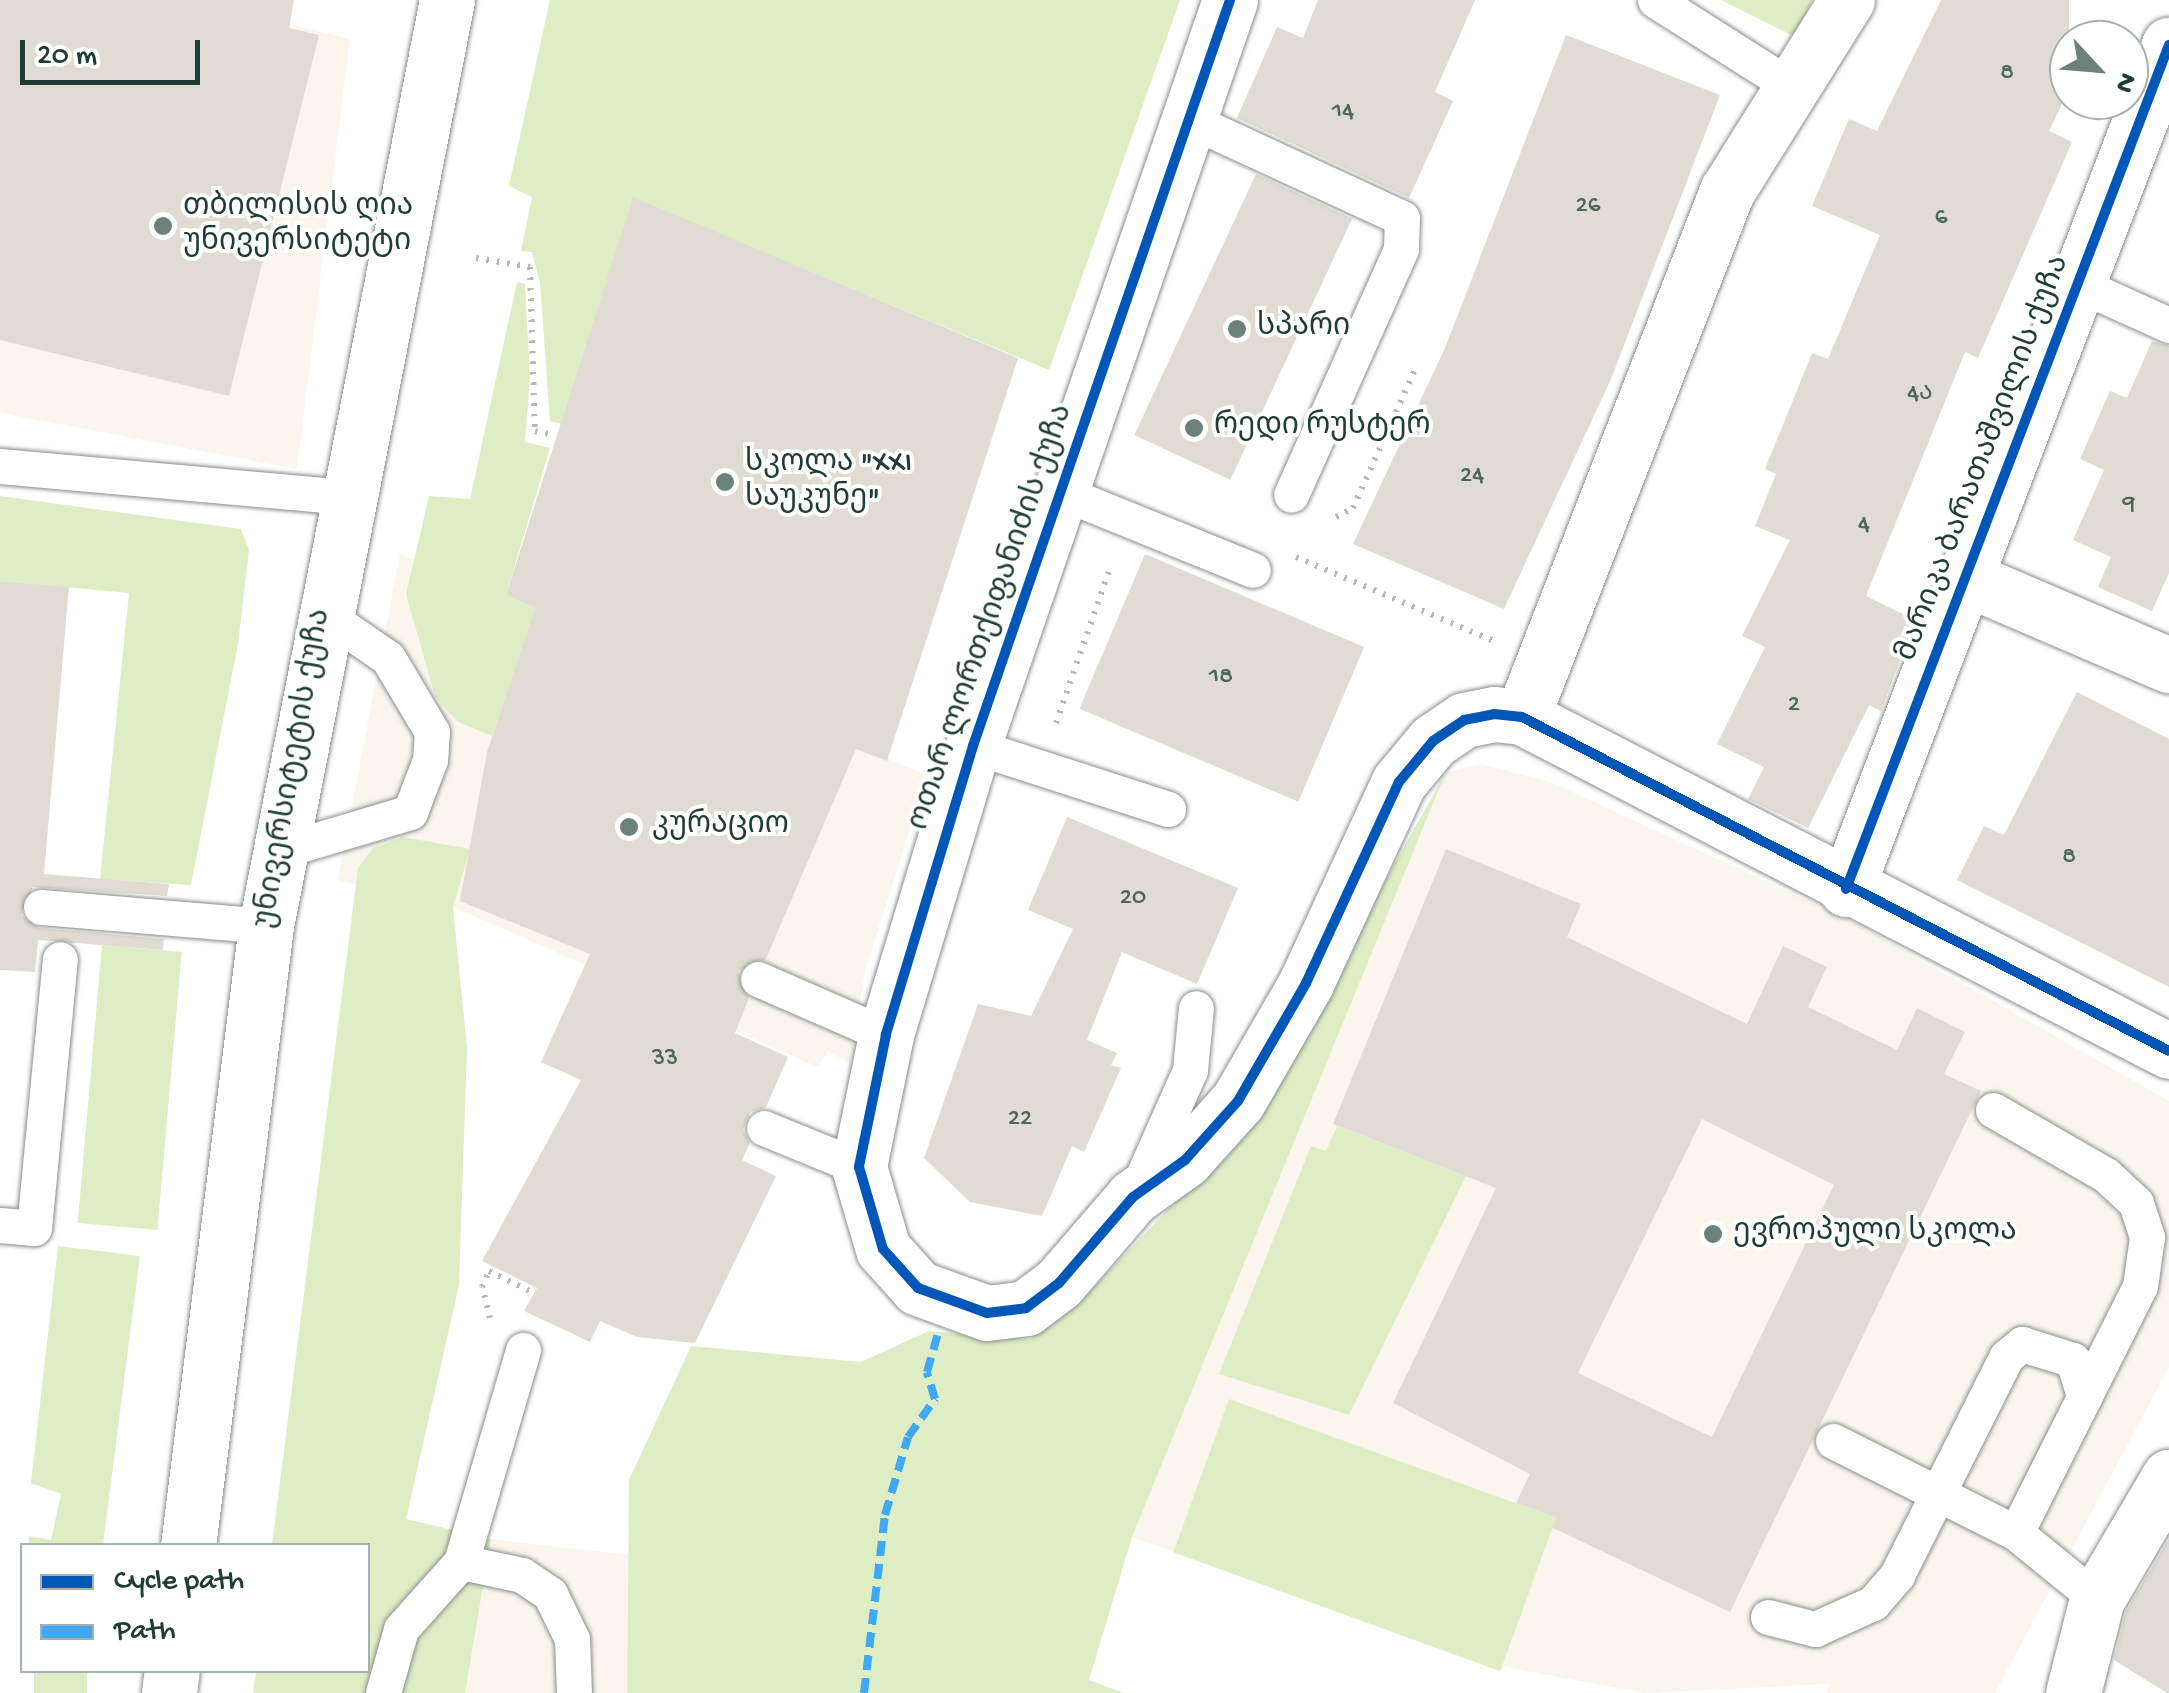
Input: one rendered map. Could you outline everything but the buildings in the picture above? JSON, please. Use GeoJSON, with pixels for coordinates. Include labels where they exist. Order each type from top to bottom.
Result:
{"type":"FeatureCollection","features":[{"type":"Feature","properties":{"kind":"street","name":"უნივერსიტეტის ქუჩა"},"geometry":{"type":"LineString","coordinates":[[188,1543],[266,926],[345,497],[447,0]]}},
{"type":"Feature","properties":{"kind":"street","name":"ოთარ ლორთქიფანიძის ქუჩა"},"geometry":{"type":"LineString","coordinates":[[1230,0],[1192,121],[974,746],[886,1036],[859,1167],[883,1250],[918,1288],[987,1314],[1026,1308],[1059,1283],[1134,1196],[1184,1160],[1257,1071],[1399,782],[1464,720],[1522,718]]}},
{"type":"Feature","properties":{"kind":"street"},"geometry":{"type":"LineString","coordinates":[[1846,0],[1727,192],[1522,718],[1846,890],[2169,1051]]}},
{"type":"Feature","properties":{"kind":"street","name":"მარიკა ბარათაშვილის ქუჩა"},"geometry":{"type":"LineString","coordinates":[[1846,890],[2169,45]]}},
{"type":"Feature","properties":{"kind":"street"},"geometry":{"type":"LineString","coordinates":[[1968,579],[2169,665]]}},
{"type":"Feature","properties":{"kind":"street"},"geometry":{"type":"LineString","coordinates":[[2074,1693],[2097,1598],[2169,1477]]}},
{"type":"Feature","properties":{"kind":"lane"},"geometry":{"type":"LineString","coordinates":[[1655,0],[1792,87]]}},
{"type":"Feature","properties":{"kind":"lane"},"geometry":{"type":"LineString","coordinates":[[1192,121],[1402,218],[1401,249],[1291,495]]}},
{"type":"Feature","properties":{"kind":"lane"},"geometry":{"type":"LineString","coordinates":[[2078,284],[2169,325]]}},
{"type":"Feature","properties":{"kind":"lane"},"geometry":{"type":"LineString","coordinates":[[0,466],[345,497]]}},
{"type":"Feature","properties":{"kind":"lane"},"geometry":{"type":"LineString","coordinates":[[1061,492],[1267,560]]}},
{"type":"Feature","properties":{"kind":"lane"},"geometry":{"type":"LineString","coordinates":[[280,852],[410,812],[430,760],[432,732],[388,658],[323,613]]}},
{"type":"Feature","properties":{"kind":"lane"},"geometry":{"type":"LineString","coordinates":[[974,746],[1168,810]]}},
{"type":"Feature","properties":{"kind":"lane"},"geometry":{"type":"LineString","coordinates":[[41,907],[266,926]]}},
{"type":"Feature","properties":{"kind":"lane"},"geometry":{"type":"LineString","coordinates":[[0,1225],[34,1228],[60,959]]}},
{"type":"Feature","properties":{"kind":"lane"},"geometry":{"type":"LineString","coordinates":[[758,979],[886,1036]]}},
{"type":"Feature","properties":{"kind":"lane"},"geometry":{"type":"LineString","coordinates":[[1134,1196],[1190,1070],[1196,1008]]}},
{"type":"Feature","properties":{"kind":"lane"},"geometry":{"type":"LineString","coordinates":[[1993,1110],[2106,1174],[2136,1204],[2147,1237],[2140,1286],[2016,1532]]}},
{"type":"Feature","properties":{"kind":"lane"},"geometry":{"type":"LineString","coordinates":[[764,1128],[859,1167]]}},
{"type":"Feature","properties":{"kind":"lane"},"geometry":{"type":"LineString","coordinates":[[1768,1617],[1816,1629],[1873,1603],[1937,1492],[2006,1356],[2022,1344],[2073,1360],[2084,1397]]}},
{"type":"Feature","properties":{"kind":"lane"},"geometry":{"type":"LineString","coordinates":[[383,1693],[401,1628],[461,1562],[522,1350]]}},
{"type":"Feature","properties":{"kind":"lane"},"geometry":{"type":"LineString","coordinates":[[1833,1441],[2016,1532],[2097,1598]]}},
{"type":"Feature","properties":{"kind":"lane"},"geometry":{"type":"LineString","coordinates":[[461,1562],[522,1574],[550,1594],[572,1639],[574,1693]]}},
{"type":"Feature","properties":{"kind":"path"},"geometry":{"type":"LineString","coordinates":[[476,258],[530,268],[534,431],[554,436]]}},
{"type":"Feature","properties":{"kind":"path"},"geometry":{"type":"LineString","coordinates":[[1041,766],[1115,553]]}},
{"type":"Feature","properties":{"kind":"path"},"geometry":{"type":"LineString","coordinates":[[1267,560],[1490,639]]}},
{"type":"Feature","properties":{"kind":"path"},"geometry":{"type":"LineString","coordinates":[[493,1329],[482,1287],[489,1272],[534,1293]]}},
{"type":"Feature","properties":{"kind":"shaded area","name":"თბილისის ღია უნივერსიტეტი"},"geometry":{"type":"Polygon","coordinates":[[[0,0],[190,0],[350,39],[297,469],[0,413],[0,0]]]}},
{"type":"Feature","properties":{"kind":"shaded area","name":"კურაციო"},"geometry":{"type":"Polygon","coordinates":[[[400,554],[927,775],[865,971],[850,1063],[827,1051],[818,1067],[453,907],[338,880],[400,554]]]}},
{"type":"Feature","properties":{"kind":"shaded area","name":"ევროპული სკოლა"},"geometry":{"type":"Polygon","coordinates":[[[1481,764],[1551,782],[1856,923],[2169,1101],[2169,1367],[1995,1693],[1827,1693],[1829,1684],[1644,1693],[1490,1664],[1132,1537],[1446,772],[1481,764]]]}},
{"type":"Feature","properties":{"kind":"shaded area"},"geometry":{"type":"Polygon","coordinates":[[[491,1539],[628,1555],[627,1693],[465,1693],[491,1539]]]}},
{"type":"Feature","properties":{"kind":"green space"},"geometry":{"type":"Polygon","coordinates":[[[550,0],[1180,0],[1049,370],[633,198],[561,424],[550,421],[540,283],[532,252],[521,251],[532,197],[509,186],[550,0]]]}},
{"type":"Feature","properties":{"kind":"green space"},"geometry":{"type":"Polygon","coordinates":[[[1721,0],[1812,0],[1795,37],[1721,0]]]}},
{"type":"Feature","properties":{"kind":"green space"},"geometry":{"type":"Polygon","coordinates":[[[517,282],[525,284],[530,379],[525,442],[550,448],[506,595],[536,608],[492,736],[458,722],[435,696],[406,594],[429,496],[470,499],[517,282]]]}},
{"type":"Feature","properties":{"kind":"green space"},"geometry":{"type":"Polygon","coordinates":[[[0,496],[241,529],[249,550],[238,644],[191,885],[100,879],[129,593],[0,581],[0,496]]]}},
{"type":"Feature","properties":{"kind":"green space"},"geometry":{"type":"Polygon","coordinates":[[[1446,772],[1132,1537],[1089,1680],[1124,1693],[627,1693],[629,1480],[691,1346],[861,1362],[929,1331],[1030,1339],[1093,1288],[1247,1127],[1446,772]]]}},
{"type":"Feature","properties":{"kind":"green space"},"geometry":{"type":"Polygon","coordinates":[[[403,837],[470,849],[453,907],[467,1048],[459,1285],[406,1519],[491,1539],[465,1693],[253,1693],[256,1673],[370,1673],[370,1543],[272,1543],[358,868],[372,849],[403,837]]]}},
{"type":"Feature","properties":{"kind":"green space"},"geometry":{"type":"Polygon","coordinates":[[[102,945],[182,952],[157,1230],[78,1223],[102,945]]]}},
{"type":"Feature","properties":{"kind":"green space"},"geometry":{"type":"Polygon","coordinates":[[[1337,1126],[1466,1176],[1349,1415],[1219,1374],[1311,1146],[1326,1151],[1337,1126]]]}},
{"type":"Feature","properties":{"kind":"green space"},"geometry":{"type":"Polygon","coordinates":[[[58,1246],[140,1256],[103,1543],[29,1543],[29,1536],[51,1540],[61,1494],[31,1483],[58,1246]]]}},
{"type":"Feature","properties":{"kind":"green space"},"geometry":{"type":"Polygon","coordinates":[[[1229,1399],[1556,1518],[1500,1671],[1173,1552],[1229,1399]]]}},
{"type":"Feature","properties":{"kind":"green space"},"geometry":{"type":"Polygon","coordinates":[[[34,1673],[87,1673],[87,1693],[34,1693],[34,1673]]]}},
{"type":"Feature","properties":{"kind":"marked path"},"geometry":{"type":"LineString","coordinates":[[864,1693],[885,1515],[908,1437],[935,1399],[927,1372],[939,1330]]}},
{"type":"Feature","properties":{"kind":"cycle path"},"geometry":{"type":"LineString","coordinates":[[1230,0],[973,746],[886,1035],[859,1167],[883,1249],[918,1288],[987,1313],[1026,1308],[1059,1283],[1133,1197],[1185,1160],[1238,1101],[1306,983],[1399,782],[1433,741],[1464,720],[1494,714],[1522,717],[2169,1051]]}},
{"type":"Feature","properties":{"kind":"cycle path"},"geometry":{"type":"LineString","coordinates":[[1846,889],[2169,45]]}},
{"type":"Feature","properties":{"kind":"place","name":"თბილისის ღია უნივერსიტეტი"},"geometry":{"type":"Point","coordinates":[163,226]}},
{"type":"Feature","properties":{"kind":"place","name":"სპარი"},"geometry":{"type":"Point","coordinates":[1237,329]}},
{"type":"Feature","properties":{"kind":"place","name":"რედი რუსტერ"},"geometry":{"type":"Point","coordinates":[1194,428]}},
{"type":"Feature","properties":{"kind":"place","name":"სკოლა \"XXI საუკუნე\""},"geometry":{"type":"Point","coordinates":[725,482]}},
{"type":"Feature","properties":{"kind":"place","name":"კურაციო"},"geometry":{"type":"Point","coordinates":[629,827]}},
{"type":"Feature","properties":{"kind":"place","name":"ევროპული სკოლა"},"geometry":{"type":"Point","coordinates":[1713,1234]}}]}
